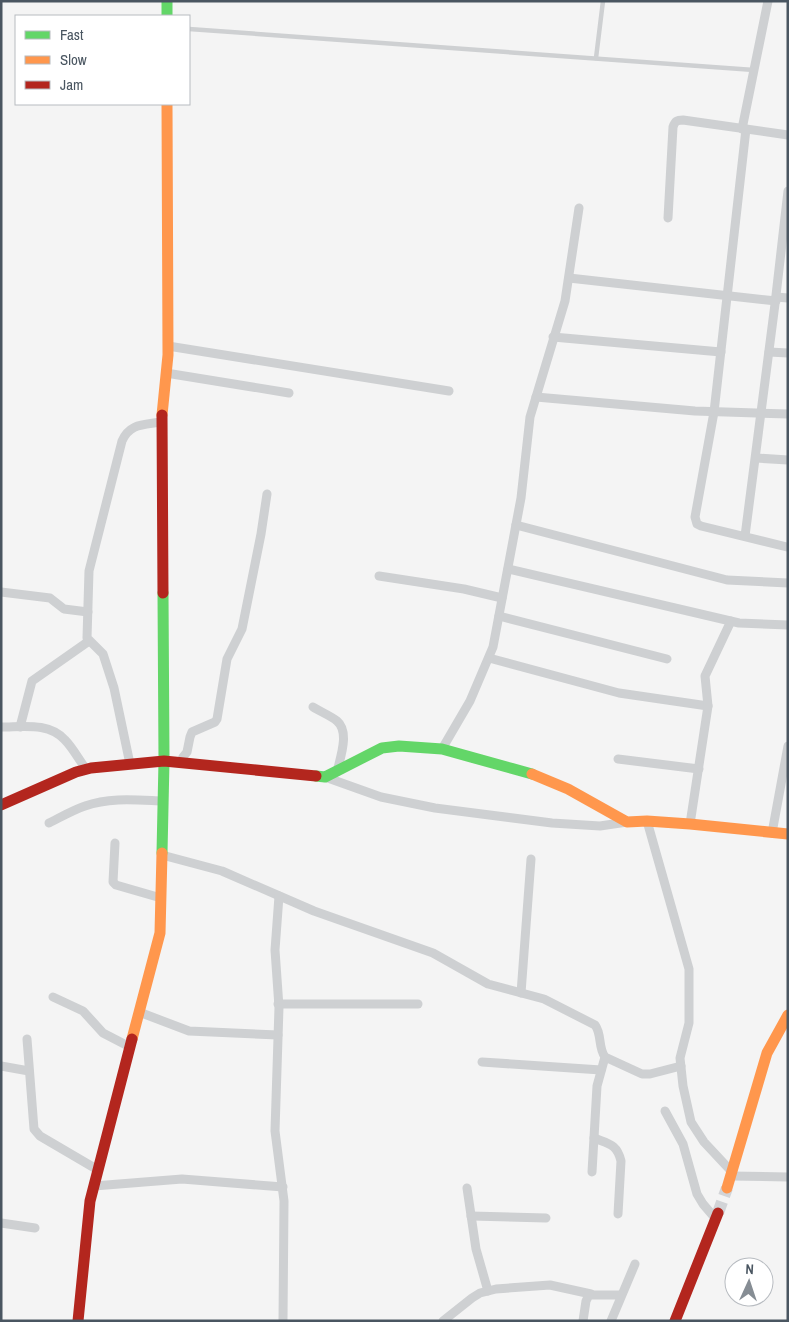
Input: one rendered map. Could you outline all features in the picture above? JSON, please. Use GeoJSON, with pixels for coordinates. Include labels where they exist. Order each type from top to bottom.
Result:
{"type":"FeatureCollection","features":[{"type":"Feature","properties":{"kind":"main road"},"geometry":{"type":"LineString","coordinates":[[167,1],[167,15]]}},
{"type":"Feature","properties":{"kind":"main road"},"geometry":{"type":"LineString","coordinates":[[78,1321],[90,1201],[160,933],[164,761],[161,422],[168,346],[167,105]]}},
{"type":"Feature","properties":{"kind":"main road"},"geometry":{"type":"LineString","coordinates":[[1,805],[86,769],[164,761],[325,777],[382,748],[399,746],[442,749],[534,775],[568,789],[627,822],[647,821],[690,824],[788,834]]}},
{"type":"Feature","properties":{"kind":"main road"},"geometry":{"type":"LineString","coordinates":[[726,1188],[767,1053],[788,1015]]}},
{"type":"Feature","properties":{"kind":"main road"},"geometry":{"type":"LineString","coordinates":[[675,1321],[716,1215]]}},
{"type":"Feature","properties":{"kind":"street"},"geometry":{"type":"LineString","coordinates":[[768,1],[744,129],[714,412],[695,521],[700,526],[787,546]]}},
{"type":"Feature","properties":{"kind":"street"},"geometry":{"type":"LineString","coordinates":[[668,218],[674,122],[683,120],[788,135]]}},
{"type":"Feature","properties":{"kind":"street"},"geometry":{"type":"LineString","coordinates":[[745,536],[762,413],[788,191]]}},
{"type":"Feature","properties":{"kind":"street"},"geometry":{"type":"LineString","coordinates":[[442,749],[470,701],[490,658],[516,525],[528,429],[553,337],[565,301],[579,208]]}},
{"type":"Feature","properties":{"kind":"street"},"geometry":{"type":"LineString","coordinates":[[569,278],[727,295],[776,299],[788,298]]}},
{"type":"Feature","properties":{"kind":"street"},"geometry":{"type":"LineString","coordinates":[[553,337],[721,352]]}},
{"type":"Feature","properties":{"kind":"street"},"geometry":{"type":"LineString","coordinates":[[168,346],[449,392]]}},
{"type":"Feature","properties":{"kind":"street"},"geometry":{"type":"LineString","coordinates":[[769,352],[788,353]]}},
{"type":"Feature","properties":{"kind":"street"},"geometry":{"type":"LineString","coordinates":[[166,373],[289,393]]}},
{"type":"Feature","properties":{"kind":"street"},"geometry":{"type":"LineString","coordinates":[[536,397],[714,412],[788,414]]}},
{"type":"Feature","properties":{"kind":"street"},"geometry":{"type":"LineString","coordinates":[[130,764],[114,688],[103,654],[101,650],[89,641],[87,635],[90,566],[122,441],[126,434],[136,426],[161,422]]}},
{"type":"Feature","properties":{"kind":"street"},"geometry":{"type":"LineString","coordinates":[[756,458],[788,460]]}},
{"type":"Feature","properties":{"kind":"street"},"geometry":{"type":"LineString","coordinates":[[181,763],[182,757],[187,752],[192,732],[215,722],[217,719],[227,659],[242,629],[267,494]]}},
{"type":"Feature","properties":{"kind":"street"},"geometry":{"type":"LineString","coordinates":[[516,525],[727,580],[788,583]]}},
{"type":"Feature","properties":{"kind":"street"},"geometry":{"type":"LineString","coordinates":[[508,570],[731,621],[752,624],[788,625]]}},
{"type":"Feature","properties":{"kind":"street"},"geometry":{"type":"LineString","coordinates":[[379,576],[464,589],[502,598]]}},
{"type":"Feature","properties":{"kind":"street"},"geometry":{"type":"LineString","coordinates":[[1,592],[50,598],[64,609],[88,612]]}},
{"type":"Feature","properties":{"kind":"street"},"geometry":{"type":"LineString","coordinates":[[499,616],[667,659]]}},
{"type":"Feature","properties":{"kind":"street"},"geometry":{"type":"LineString","coordinates":[[690,824],[708,706],[705,676],[731,621]]}},
{"type":"Feature","properties":{"kind":"street"},"geometry":{"type":"LineString","coordinates":[[20,727],[32,681],[89,641]]}},
{"type":"Feature","properties":{"kind":"street"},"geometry":{"type":"LineString","coordinates":[[490,658],[619,694],[708,706]]}},
{"type":"Feature","properties":{"kind":"street"},"geometry":{"type":"LineString","coordinates":[[313,707],[337,720],[342,726],[344,734],[337,772]]}},
{"type":"Feature","properties":{"kind":"street"},"geometry":{"type":"LineString","coordinates":[[1,726],[36,727],[58,733],[66,740],[86,769]]}},
{"type":"Feature","properties":{"kind":"street"},"geometry":{"type":"LineString","coordinates":[[772,833],[788,746]]}},
{"type":"Feature","properties":{"kind":"street"},"geometry":{"type":"LineString","coordinates":[[618,760],[699,769]]}},
{"type":"Feature","properties":{"kind":"street"},"geometry":{"type":"LineString","coordinates":[[325,777],[381,797],[435,808],[562,824],[600,826],[627,822]]}},
{"type":"Feature","properties":{"kind":"street"},"geometry":{"type":"LineString","coordinates":[[49,823],[85,806],[103,802],[123,799],[163,801]]}},
{"type":"Feature","properties":{"kind":"street"},"geometry":{"type":"LineString","coordinates":[[647,821],[689,969],[689,1022],[680,1058],[682,1086],[691,1122],[704,1142],[731,1174],[788,1176]]}},
{"type":"Feature","properties":{"kind":"street"},"geometry":{"type":"LineString","coordinates":[[115,843],[113,882],[116,885],[161,898]]}},
{"type":"Feature","properties":{"kind":"street"},"geometry":{"type":"LineString","coordinates":[[162,856],[222,871],[314,911],[433,953],[488,984],[550,1001],[595,1025],[599,1032],[605,1057],[597,1086],[592,1172]]}},
{"type":"Feature","properties":{"kind":"street"},"geometry":{"type":"LineString","coordinates":[[521,993],[531,859]]}},
{"type":"Feature","properties":{"kind":"street"},"geometry":{"type":"LineString","coordinates":[[279,896],[275,950],[278,1004],[275,1140],[284,1201],[284,1321]]}},
{"type":"Feature","properties":{"kind":"street"},"geometry":{"type":"LineString","coordinates":[[53,998],[83,1010],[103,1033],[130,1047]]}},
{"type":"Feature","properties":{"kind":"street"},"geometry":{"type":"LineString","coordinates":[[278,1004],[418,1004]]}},
{"type":"Feature","properties":{"kind":"street"},"geometry":{"type":"LineString","coordinates":[[139,1012],[189,1031],[278,1035]]}},
{"type":"Feature","properties":{"kind":"street"},"geometry":{"type":"LineString","coordinates":[[26,1039],[33,1124],[36,1133],[98,1170]]}},
{"type":"Feature","properties":{"kind":"street"},"geometry":{"type":"LineString","coordinates":[[605,1057],[642,1074],[650,1074],[681,1066]]}},
{"type":"Feature","properties":{"kind":"street"},"geometry":{"type":"LineString","coordinates":[[482,1062],[601,1070]]}},
{"type":"Feature","properties":{"kind":"street"},"geometry":{"type":"LineString","coordinates":[[1,1066],[29,1071]]}},
{"type":"Feature","properties":{"kind":"street"},"geometry":{"type":"LineString","coordinates":[[665,1112],[683,1144],[697,1194],[703,1204],[716,1215]]}},
{"type":"Feature","properties":{"kind":"street"},"geometry":{"type":"LineString","coordinates":[[594,1138],[617,1148],[620,1153],[622,1161],[618,1214]]}},
{"type":"Feature","properties":{"kind":"street"},"geometry":{"type":"LineString","coordinates":[[94,1186],[182,1179],[283,1187]]}},
{"type":"Feature","properties":{"kind":"street"},"geometry":{"type":"LineString","coordinates":[[467,1188],[476,1250],[488,1290]]}},
{"type":"Feature","properties":{"kind":"street"},"geometry":{"type":"LineString","coordinates":[[471,1216],[546,1218]]}},
{"type":"Feature","properties":{"kind":"street"},"geometry":{"type":"LineString","coordinates":[[1,1224],[35,1228]]}},
{"type":"Feature","properties":{"kind":"street"},"geometry":{"type":"LineString","coordinates":[[610,1321],[635,1264]]}},
{"type":"Feature","properties":{"kind":"street"},"geometry":{"type":"LineString","coordinates":[[443,1321],[472,1298],[488,1290],[540,1284],[592,1294],[622,1295]]}},
{"type":"Feature","properties":{"kind":"street"},"geometry":{"type":"LineString","coordinates":[[583,1321],[587,1297],[592,1294]]}},
{"type":"Feature","properties":{"kind":"lane"},"geometry":{"type":"LineString","coordinates":[[596,58],[603,1]]}},
{"type":"Feature","properties":{"kind":"lane"},"geometry":{"type":"LineString","coordinates":[[190,29],[754,70]]}},
{"type":"Feature","properties":{"kind":"tunnel"},"geometry":{"type":"LineString","coordinates":[[718,1213],[727,1188]]}},
{"type":"Feature","properties":{"kind":"traffic: fast"},"geometry":{"type":"LineString","coordinates":[[167,1],[167,15]]}},
{"type":"Feature","properties":{"kind":"traffic: fast"},"geometry":{"type":"LineString","coordinates":[[162,853],[164,761],[163,593]]}},
{"type":"Feature","properties":{"kind":"traffic: fast"},"geometry":{"type":"LineString","coordinates":[[316,776],[325,777],[382,748],[399,746],[442,749],[532,774]]}},
{"type":"Feature","properties":{"kind":"traffic: slow"},"geometry":{"type":"LineString","coordinates":[[162,415],[168,355],[167,105]]}},
{"type":"Feature","properties":{"kind":"traffic: slow"},"geometry":{"type":"LineString","coordinates":[[532,774],[568,789],[627,822],[647,821],[690,824],[788,834]]}},
{"type":"Feature","properties":{"kind":"traffic: slow"},"geometry":{"type":"LineString","coordinates":[[132,1039],[160,933],[162,853]]}},
{"type":"Feature","properties":{"kind":"traffic: slow"},"geometry":{"type":"LineString","coordinates":[[727,1188],[767,1053],[788,1015]]}},
{"type":"Feature","properties":{"kind":"traffic: jam"},"geometry":{"type":"LineString","coordinates":[[162,415],[163,593]]}},
{"type":"Feature","properties":{"kind":"traffic: jam"},"geometry":{"type":"LineString","coordinates":[[1,805],[76,772],[91,768],[164,761],[316,776]]}},
{"type":"Feature","properties":{"kind":"traffic: jam"},"geometry":{"type":"LineString","coordinates":[[78,1321],[90,1201],[132,1039]]}},
{"type":"Feature","properties":{"kind":"traffic: jam"},"geometry":{"type":"LineString","coordinates":[[675,1321],[718,1213]]}}]}
